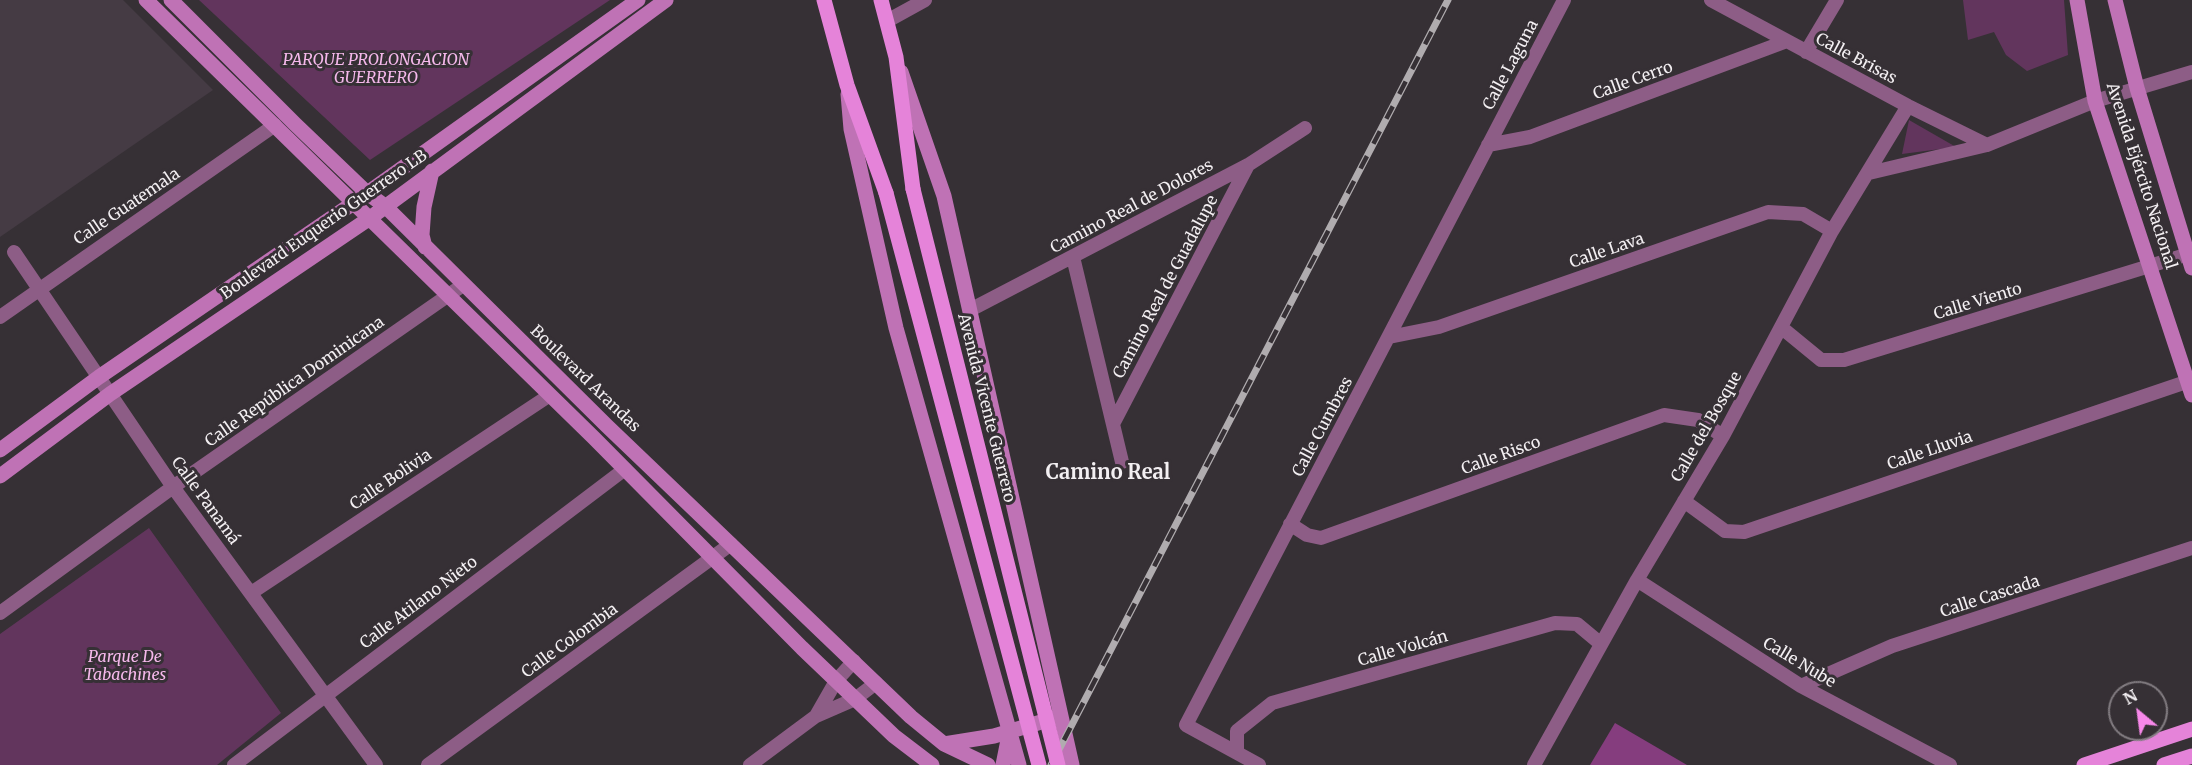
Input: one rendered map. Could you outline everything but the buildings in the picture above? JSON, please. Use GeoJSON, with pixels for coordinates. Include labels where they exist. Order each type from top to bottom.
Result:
{"type":"FeatureCollection","features":[{"type":"Feature","properties":{"kind":"main road"},"geometry":{"type":"LineString","coordinates":[[146,0],[233,88],[275,125],[352,204],[370,218],[550,395],[836,681],[894,736],[932,765]]}},
{"type":"Feature","properties":{"kind":"main road","name":"Boulevard Arandas"},"geometry":{"type":"LineString","coordinates":[[171,0],[367,193],[385,206],[463,285],[911,717],[944,744],[988,765]]}},
{"type":"Feature","properties":{"kind":"main road","name":"Boulevard Euquerio Guerrero LB"},"geometry":{"type":"LineString","coordinates":[[0,450],[99,377],[352,204],[638,0]]}},
{"type":"Feature","properties":{"kind":"main road","name":"Boulevard Euquerio Guerrero LB"},"geometry":{"type":"LineString","coordinates":[[0,476],[110,394],[370,218],[666,0]]}},
{"type":"Feature","properties":{"kind":"main road"},"geometry":{"type":"LineString","coordinates":[[824,0],[847,85],[886,194],[1039,765]]}},
{"type":"Feature","properties":{"kind":"main road","name":"Avenida Vicente Guerrero"},"geometry":{"type":"LineString","coordinates":[[881,0],[896,57],[913,189],[1058,765]]}},
{"type":"Feature","properties":{"kind":"main road","name":"Avenida Ejército Nacional"},"geometry":{"type":"LineString","coordinates":[[2077,0],[2095,102],[2191,385]]}},
{"type":"Feature","properties":{"kind":"main road","name":"Avenida Ejército Nacional"},"geometry":{"type":"LineString","coordinates":[[2115,0],[2137,88],[2190,258]]}},
{"type":"Feature","properties":{"kind":"main road"},"geometry":{"type":"LineString","coordinates":[[896,57],[944,196],[1072,765]]}},
{"type":"Feature","properties":{"kind":"main road"},"geometry":{"type":"LineString","coordinates":[[847,85],[850,129],[896,328],[1019,765]]}},
{"type":"Feature","properties":{"kind":"main road"},"geometry":{"type":"LineString","coordinates":[[425,247],[422,235],[424,207],[432,171]]}},
{"type":"Feature","properties":{"kind":"main road"},"geometry":{"type":"LineString","coordinates":[[944,744],[1010,732],[1060,717]]}},
{"type":"Feature","properties":{"kind":"main road"},"geometry":{"type":"LineString","coordinates":[[2084,765],[2192,729]]}},
{"type":"Feature","properties":{"kind":"main road"},"geometry":{"type":"LineString","coordinates":[[1003,765],[1010,732]]}},
{"type":"Feature","properties":{"kind":"main road"},"geometry":{"type":"LineString","coordinates":[[2164,765],[2192,756]]}},
{"type":"Feature","properties":{"kind":"street"},"geometry":{"type":"LineString","coordinates":[[887,21],[925,0]]}},
{"type":"Feature","properties":{"kind":"street","name":"Calle Laguna"},"geometry":{"type":"LineString","coordinates":[[1488,145],[1564,0]]}},
{"type":"Feature","properties":{"kind":"street","name":"Calle Brisas"},"geometry":{"type":"LineString","coordinates":[[1711,0],[1908,106],[1987,145]]}},
{"type":"Feature","properties":{"kind":"street"},"geometry":{"type":"LineString","coordinates":[[1806,52],[1837,0]]}},
{"type":"Feature","properties":{"kind":"street","name":"Calle Cerro"},"geometry":{"type":"LineString","coordinates":[[1488,145],[1530,137],[1787,41]]}},
{"type":"Feature","properties":{"kind":"street"},"geometry":{"type":"LineString","coordinates":[[1869,173],[1987,145],[2095,102],[2192,72]]}},
{"type":"Feature","properties":{"kind":"street","name":"Calle del Bosque"},"geometry":{"type":"LineString","coordinates":[[1534,765],[1637,580],[1723,436],[1832,231],[1908,106]]}},
{"type":"Feature","properties":{"kind":"street","name":"Calle Guatemala"},"geometry":{"type":"LineString","coordinates":[[0,317],[275,125]]}},
{"type":"Feature","properties":{"kind":"street","name":"Camino Real de Dolores"},"geometry":{"type":"LineString","coordinates":[[970,310],[1248,165],[1305,128]]}},
{"type":"Feature","properties":{"kind":"street","name":"Calle Cumbres"},"geometry":{"type":"LineString","coordinates":[[1237,752],[1186,725],[1488,145]]}},
{"type":"Feature","properties":{"kind":"street","name":"Camino Real de Guadalupe"},"geometry":{"type":"LineString","coordinates":[[1113,424],[1248,165]]}},
{"type":"Feature","properties":{"kind":"street","name":"Calle Lava"},"geometry":{"type":"LineString","coordinates":[[1389,337],[1439,327],[1768,212],[1803,214],[1832,231]]}},
{"type":"Feature","properties":{"kind":"street","name":"Calle Panamá"},"geometry":{"type":"LineString","coordinates":[[14,252],[173,487],[376,765]]}},
{"type":"Feature","properties":{"kind":"street","name":"Camino Real de Guadalupe"},"geometry":{"type":"LineString","coordinates":[[1073,257],[1122,462]]}},
{"type":"Feature","properties":{"kind":"street","name":"Calle Viento"},"geometry":{"type":"LineString","coordinates":[[1782,328],[1821,360],[1844,360],[2151,266],[2190,258]]}},
{"type":"Feature","properties":{"kind":"street","name":"Calle República Dominicana"},"geometry":{"type":"LineString","coordinates":[[0,613],[173,487],[463,285]]}},
{"type":"Feature","properties":{"kind":"street","name":"Calle Lluvia"},"geometry":{"type":"LineString","coordinates":[[1684,501],[1725,531],[1744,532],[2191,385]]}},
{"type":"Feature","properties":{"kind":"street","name":"Calle Bolivia"},"geometry":{"type":"LineString","coordinates":[[251,594],[550,395]]}},
{"type":"Feature","properties":{"kind":"street","name":"Calle Risco"},"geometry":{"type":"LineString","coordinates":[[1290,524],[1307,536],[1321,538],[1664,415],[1698,420],[1723,436]]}},
{"type":"Feature","properties":{"kind":"street","name":"Calle Atilano Nieto"},"geometry":{"type":"LineString","coordinates":[[234,765],[625,470]]}},
{"type":"Feature","properties":{"kind":"street","name":"Calle Colombia"},"geometry":{"type":"LineString","coordinates":[[428,765],[731,544]]}},
{"type":"Feature","properties":{"kind":"street","name":"Calle Cascada"},"geometry":{"type":"LineString","coordinates":[[1801,686],[1892,646],[2192,548]]}},
{"type":"Feature","properties":{"kind":"street","name":"Calle Nube"},"geometry":{"type":"LineString","coordinates":[[1637,580],[1801,686],[1950,765]]}},
{"type":"Feature","properties":{"kind":"street","name":"Calle Volcán"},"geometry":{"type":"LineString","coordinates":[[1237,752],[1236,731],[1272,703],[1555,623],[1577,624],[1601,644]]}},
{"type":"Feature","properties":{"kind":"street"},"geometry":{"type":"LineString","coordinates":[[816,716],[836,681],[854,661]]}},
{"type":"Feature","properties":{"kind":"street"},"geometry":{"type":"LineString","coordinates":[[750,765],[816,716],[855,699],[876,683]]}},
{"type":"Feature","properties":{"kind":"street"},"geometry":{"type":"LineString","coordinates":[[1237,752],[1258,765]]}},
{"type":"Feature","properties":{"kind":"shaded area"},"geometry":{"type":"Polygon","coordinates":[[[0,0],[123,0],[213,90],[0,237],[0,0]]]}},
{"type":"Feature","properties":{"kind":"green space","name":"PARQUE PROLONGACION GUERRERO"},"geometry":{"type":"Polygon","coordinates":[[[199,0],[610,0],[370,160],[199,0]]]}},
{"type":"Feature","properties":{"kind":"green space"},"geometry":{"type":"Polygon","coordinates":[[[1963,0],[2064,0],[2068,55],[2027,71],[2006,55],[1994,32],[1968,40],[1963,0]]]}},
{"type":"Feature","properties":{"kind":"green space"},"geometry":{"type":"Polygon","coordinates":[[[1909,120],[1956,147],[1902,154],[1909,120]]]}},
{"type":"Feature","properties":{"kind":"green space","name":"Parque De Tabachines"},"geometry":{"type":"Polygon","coordinates":[[[149,528],[281,713],[217,765],[0,765],[0,634],[149,528]]]}},
{"type":"Feature","properties":{"kind":"railway"},"geometry":{"type":"LineString","coordinates":[[1051,765],[1448,0]]}},
{"type":"Feature","properties":{"kind":"district","name":"Camino Real"},"geometry":{"type":"Point","coordinates":[1108,473]}}]}
